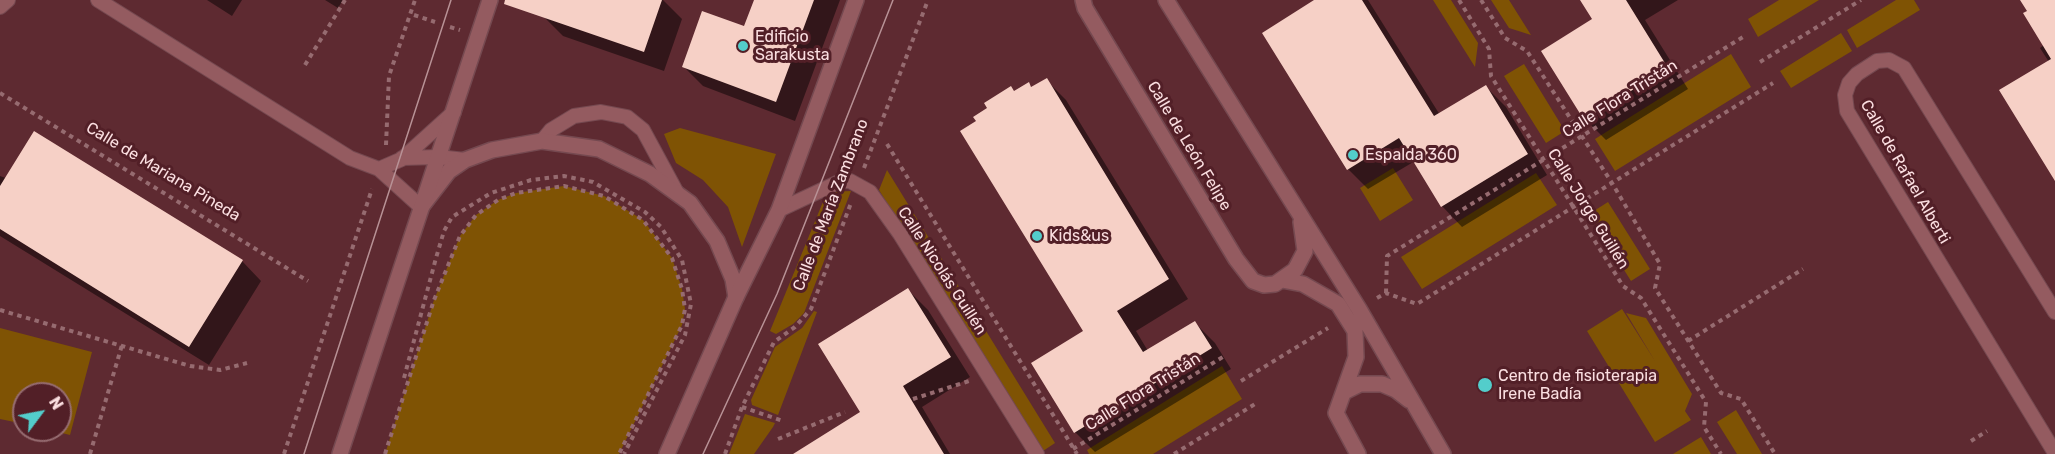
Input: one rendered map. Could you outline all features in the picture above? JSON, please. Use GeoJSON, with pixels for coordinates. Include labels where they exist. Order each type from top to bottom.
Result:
{"type":"FeatureCollection","features":[{"type":"Feature","properties":{"kind":"street"},"geometry":{"type":"LineString","coordinates":[[340,454],[490,0]]}},
{"type":"Feature","properties":{"kind":"street"},"geometry":{"type":"LineString","coordinates":[[667,454],[736,297],[779,210],[856,0]]}},
{"type":"Feature","properties":{"kind":"street","name":"Calle de León Felipe"},"geometry":{"type":"LineString","coordinates":[[1083,0],[1085,8],[1245,272],[1253,281],[1264,285],[1282,280],[1303,284],[1321,292],[1338,304],[1348,316],[1355,331],[1357,346],[1346,391],[1336,413],[1358,454]]}},
{"type":"Feature","properties":{"kind":"street"},"geometry":{"type":"LineString","coordinates":[[1166,0],[1359,309],[1409,400],[1443,454]]}},
{"type":"Feature","properties":{"kind":"street"},"geometry":{"type":"LineString","coordinates":[[421,207],[449,171],[465,160],[492,150],[542,141],[584,145],[608,152],[676,191],[690,203],[717,241],[733,279],[736,297]]}},
{"type":"Feature","properties":{"kind":"street"},"geometry":{"type":"LineString","coordinates":[[1282,280],[1294,270],[1305,251],[1299,216]]}},
{"type":"Feature","properties":{"kind":"street"},"geometry":{"type":"LineString","coordinates":[[1346,391],[1360,384],[1382,384],[1396,390],[1409,400]]}},
{"type":"Feature","properties":{"kind":"lane"},"geometry":{"type":"LineString","coordinates":[[0,7],[8,0]]}},
{"type":"Feature","properties":{"kind":"lane"},"geometry":{"type":"LineString","coordinates":[[98,0],[350,158],[379,169],[421,207]]}},
{"type":"Feature","properties":{"kind":"lane","name":"Calle de Rafael Alberti"},"geometry":{"type":"LineString","coordinates":[[2055,312],[1904,68],[1888,60],[1877,61],[1857,74],[1849,83],[1845,94],[1847,111],[2055,453]]}},
{"type":"Feature","properties":{"kind":"lane"},"geometry":{"type":"LineString","coordinates":[[379,169],[402,159],[454,112]]}},
{"type":"Feature","properties":{"kind":"lane"},"geometry":{"type":"LineString","coordinates":[[542,141],[551,130],[574,116],[601,112],[627,117],[643,130],[676,191]]}},
{"type":"Feature","properties":{"kind":"lane"},"geometry":{"type":"LineString","coordinates":[[402,159],[438,157],[465,160]]}},
{"type":"Feature","properties":{"kind":"lane"},"geometry":{"type":"LineString","coordinates":[[779,210],[841,182],[857,185]]}},
{"type":"Feature","properties":{"kind":"lane","name":"Calle Nicolás Guillén"},"geometry":{"type":"LineString","coordinates":[[857,185],[870,192],[900,234],[1037,454]]}},
{"type":"Feature","properties":{"kind":"path"},"geometry":{"type":"LineString","coordinates":[[305,65],[345,0]]}},
{"type":"Feature","properties":{"kind":"path"},"geometry":{"type":"LineString","coordinates":[[385,151],[389,76],[415,0]]}},
{"type":"Feature","properties":{"kind":"path","name":"Calle de María Zambrano"},"geometry":{"type":"LineString","coordinates":[[725,454],[742,407],[774,342],[795,327],[811,309],[928,0]]}},
{"type":"Feature","properties":{"kind":"path","name":"Calle Jorge Guillén"},"geometry":{"type":"LineString","coordinates":[[1459,0],[1489,49],[1491,76],[1623,286],[1641,298],[1707,402],[1704,427],[1721,454]]}},
{"type":"Feature","properties":{"kind":"path","name":"Calle Jorge Guillén"},"geometry":{"type":"LineString","coordinates":[[1481,0],[1505,39],[1527,51],[1612,183],[1660,264],[1655,288],[1721,393],[1741,399],[1775,454]]}},
{"type":"Feature","properties":{"kind":"path"},"geometry":{"type":"LineString","coordinates":[[1760,62],[1861,0]]}},
{"type":"Feature","properties":{"kind":"path"},"geometry":{"type":"LineString","coordinates":[[414,15],[435,22]]}},
{"type":"Feature","properties":{"kind":"path","name":"Calle Flora Tristán"},"geometry":{"type":"LineString","coordinates":[[1386,293],[1387,256],[1743,37]]}},
{"type":"Feature","properties":{"kind":"path"},"geometry":{"type":"LineString","coordinates":[[1376,299],[1386,293],[1417,304],[1773,83]]}},
{"type":"Feature","properties":{"kind":"path","name":"Calle de Mariana Pineda"},"geometry":{"type":"LineString","coordinates":[[0,93],[308,280]]}},
{"type":"Feature","properties":{"kind":"path","name":"Calle Nicolás Guillén"},"geometry":{"type":"LineString","coordinates":[[887,144],[1077,454]]}},
{"type":"Feature","properties":{"kind":"path"},"geometry":{"type":"LineString","coordinates":[[404,378],[438,249],[452,218],[491,193],[531,180],[564,176],[593,182],[645,212],[661,227],[682,260],[691,304],[685,335],[624,454]]}},
{"type":"Feature","properties":{"kind":"path"},"geometry":{"type":"LineString","coordinates":[[385,454],[434,300],[460,236],[476,215],[498,200],[516,193],[564,186],[604,196],[643,220],[672,258],[682,289],[685,309],[682,325],[619,454]]}},
{"type":"Feature","properties":{"kind":"path"},"geometry":{"type":"LineString","coordinates":[[284,454],[373,187]]}},
{"type":"Feature","properties":{"kind":"path"},"geometry":{"type":"LineString","coordinates":[[1688,341],[1803,269]]}},
{"type":"Feature","properties":{"kind":"path"},"geometry":{"type":"LineString","coordinates":[[0,310],[190,366],[220,370],[248,363]]}},
{"type":"Feature","properties":{"kind":"path"},"geometry":{"type":"LineString","coordinates":[[1241,381],[1329,327]]}},
{"type":"Feature","properties":{"kind":"path"},"geometry":{"type":"LineString","coordinates":[[90,454],[122,345]]}},
{"type":"Feature","properties":{"kind":"path","name":"Calle Flora Tristán"},"geometry":{"type":"LineString","coordinates":[[1074,449],[1226,355]]}},
{"type":"Feature","properties":{"kind":"path"},"geometry":{"type":"LineString","coordinates":[[913,399],[975,379]]}},
{"type":"Feature","properties":{"kind":"path"},"geometry":{"type":"LineString","coordinates":[[1174,454],[1255,404]]}},
{"type":"Feature","properties":{"kind":"path"},"geometry":{"type":"LineString","coordinates":[[742,407],[783,421]]}},
{"type":"Feature","properties":{"kind":"path"},"geometry":{"type":"LineString","coordinates":[[778,439],[844,412]]}},
{"type":"Feature","properties":{"kind":"path"},"geometry":{"type":"LineString","coordinates":[[1971,441],[1987,431]]}},
{"type":"Feature","properties":{"kind":"shaded area"},"geometry":{"type":"Polygon","coordinates":[[[1433,0],[1451,0],[1478,43],[1475,67],[1433,0]]]}},
{"type":"Feature","properties":{"kind":"shaded area"},"geometry":{"type":"Polygon","coordinates":[[[1491,0],[1509,0],[1531,35],[1509,28],[1491,0]]]}},
{"type":"Feature","properties":{"kind":"shaded area"},"geometry":{"type":"Polygon","coordinates":[[[1779,0],[1819,0],[1758,37],[1748,19],[1779,0]]]}},
{"type":"Feature","properties":{"kind":"shaded area"},"geometry":{"type":"Polygon","coordinates":[[[1896,0],[1914,0],[1920,10],[1857,48],[1847,30],[1896,0]]]}},
{"type":"Feature","properties":{"kind":"shaded area"},"geometry":{"type":"Polygon","coordinates":[[[1841,33],[1852,51],[1791,88],[1780,71],[1841,33]]]}},
{"type":"Feature","properties":{"kind":"shaded area"},"geometry":{"type":"Polygon","coordinates":[[[1731,54],[1751,87],[1615,171],[1595,139],[1731,54]]]}},
{"type":"Feature","properties":{"kind":"shaded area"},"geometry":{"type":"Polygon","coordinates":[[[1524,64],[1565,131],[1546,143],[1504,76],[1524,64]]]}},
{"type":"Feature","properties":{"kind":"shaded area"},"geometry":{"type":"Polygon","coordinates":[[[680,128],[776,154],[742,247],[728,207],[703,180],[676,163],[664,134],[680,128]]]}},
{"type":"Feature","properties":{"kind":"shaded area"},"geometry":{"type":"Polygon","coordinates":[[[1393,168],[1413,200],[1380,221],[1360,188],[1393,168]]]}},
{"type":"Feature","properties":{"kind":"shaded area"},"geometry":{"type":"Polygon","coordinates":[[[887,170],[1055,443],[1040,453],[879,190],[887,170]]]}},
{"type":"Feature","properties":{"kind":"shaded area"},"geometry":{"type":"Polygon","coordinates":[[[1536,173],[1557,205],[1422,289],[1401,257],[1536,173]]]}},
{"type":"Feature","properties":{"kind":"shaded area"},"geometry":{"type":"Polygon","coordinates":[[[564,186],[604,196],[643,220],[672,258],[682,289],[685,309],[682,325],[619,454],[385,454],[434,300],[460,236],[476,215],[498,200],[516,193],[564,186]]]}},
{"type":"Feature","properties":{"kind":"shaded area"},"geometry":{"type":"Polygon","coordinates":[[[851,191],[804,313],[793,324],[776,334],[770,331],[827,192],[851,191]]]}},
{"type":"Feature","properties":{"kind":"shaded area"},"geometry":{"type":"Polygon","coordinates":[[[1608,202],[1650,269],[1631,281],[1589,214],[1608,202]]]}},
{"type":"Feature","properties":{"kind":"shaded area"},"geometry":{"type":"Polygon","coordinates":[[[1622,309],[1655,361],[1626,313],[1646,318],[1692,394],[1685,411],[1691,420],[1655,442],[1587,331],[1622,309]]]}},
{"type":"Feature","properties":{"kind":"shaded area"},"geometry":{"type":"Polygon","coordinates":[[[814,311],[817,312],[778,415],[752,405],[751,400],[775,347],[802,328],[814,311]]]}},
{"type":"Feature","properties":{"kind":"shaded area"},"geometry":{"type":"Polygon","coordinates":[[[0,328],[92,352],[72,427],[72,382],[12,382],[12,422],[0,419],[0,328]]]}},
{"type":"Feature","properties":{"kind":"shaded area"},"geometry":{"type":"Polygon","coordinates":[[[1222,366],[1242,399],[1153,454],[1089,454],[1087,450],[1222,366]]]}},
{"type":"Feature","properties":{"kind":"shaded area"},"geometry":{"type":"Polygon","coordinates":[[[1736,410],[1762,454],[1737,454],[1717,422],[1736,410]]]}},
{"type":"Feature","properties":{"kind":"shaded area"},"geometry":{"type":"Polygon","coordinates":[[[745,414],[775,423],[754,454],[729,454],[745,414]]]}},
{"type":"Feature","properties":{"kind":"shaded area"},"geometry":{"type":"Polygon","coordinates":[[[1701,437],[1711,454],[1673,454],[1701,437]]]}},
{"type":"Feature","properties":{"kind":"building"},"geometry":{"type":"Polygon","coordinates":[[[505,0],[662,0],[644,52],[504,4],[505,0]]]}},
{"type":"Feature","properties":{"kind":"building","name":"Edificio Sarakusta"},"geometry":{"type":"Polygon","coordinates":[[[754,0],[814,0],[776,102],[682,67],[702,11],[744,26],[754,0]]]}},
{"type":"Feature","properties":{"kind":"building"},"geometry":{"type":"Polygon","coordinates":[[[1314,0],[1362,0],[1434,116],[1486,85],[1528,154],[1441,207],[1399,138],[1347,170],[1262,33],[1314,0]]]}},
{"type":"Feature","properties":{"kind":"building"},"geometry":{"type":"Polygon","coordinates":[[[1580,0],[1626,0],[1668,68],[1584,120],[1541,51],[1592,19],[1580,0]]]}},
{"type":"Feature","properties":{"kind":"building"},"geometry":{"type":"Polygon","coordinates":[[[2020,0],[2055,0],[2055,181],[1999,90],[2051,59],[2023,13],[2027,11],[2020,0]]]}},
{"type":"Feature","properties":{"kind":"building"},"geometry":{"type":"Polygon","coordinates":[[[1047,78],[1169,279],[1117,311],[1143,352],[1195,321],[1212,348],[1074,433],[1031,363],[1083,331],[960,131],[976,121],[973,117],[987,108],[984,103],[1011,86],[1014,91],[1029,82],[1031,87],[1047,78]]]}},
{"type":"Feature","properties":{"kind":"building"},"geometry":{"type":"Polygon","coordinates":[[[34,131],[243,260],[189,347],[0,229],[0,186],[34,131]]]}},
{"type":"Feature","properties":{"kind":"building"},"geometry":{"type":"Polygon","coordinates":[[[908,288],[951,357],[903,386],[944,454],[793,454],[860,412],[818,344],[908,288]]]}},
{"type":"Feature","properties":{"kind":"tram line"},"geometry":{"type":"LineString","coordinates":[[304,454],[451,0]]}},
{"type":"Feature","properties":{"kind":"tram line"},"geometry":{"type":"LineString","coordinates":[[703,454],[777,294],[893,0]]}},
{"type":"Feature","properties":{"kind":"place","name":"Edificio Sarakusta"},"geometry":{"type":"Point","coordinates":[743,46]}},
{"type":"Feature","properties":{"kind":"place","name":"Espalda 360"},"geometry":{"type":"Point","coordinates":[1353,155]}},
{"type":"Feature","properties":{"kind":"place","name":"Kids&us"},"geometry":{"type":"Point","coordinates":[1037,236]}},
{"type":"Feature","properties":{"kind":"place","name":"Centro de fisioterapia Irene Badía"},"geometry":{"type":"Point","coordinates":[1485,385]}}]}
